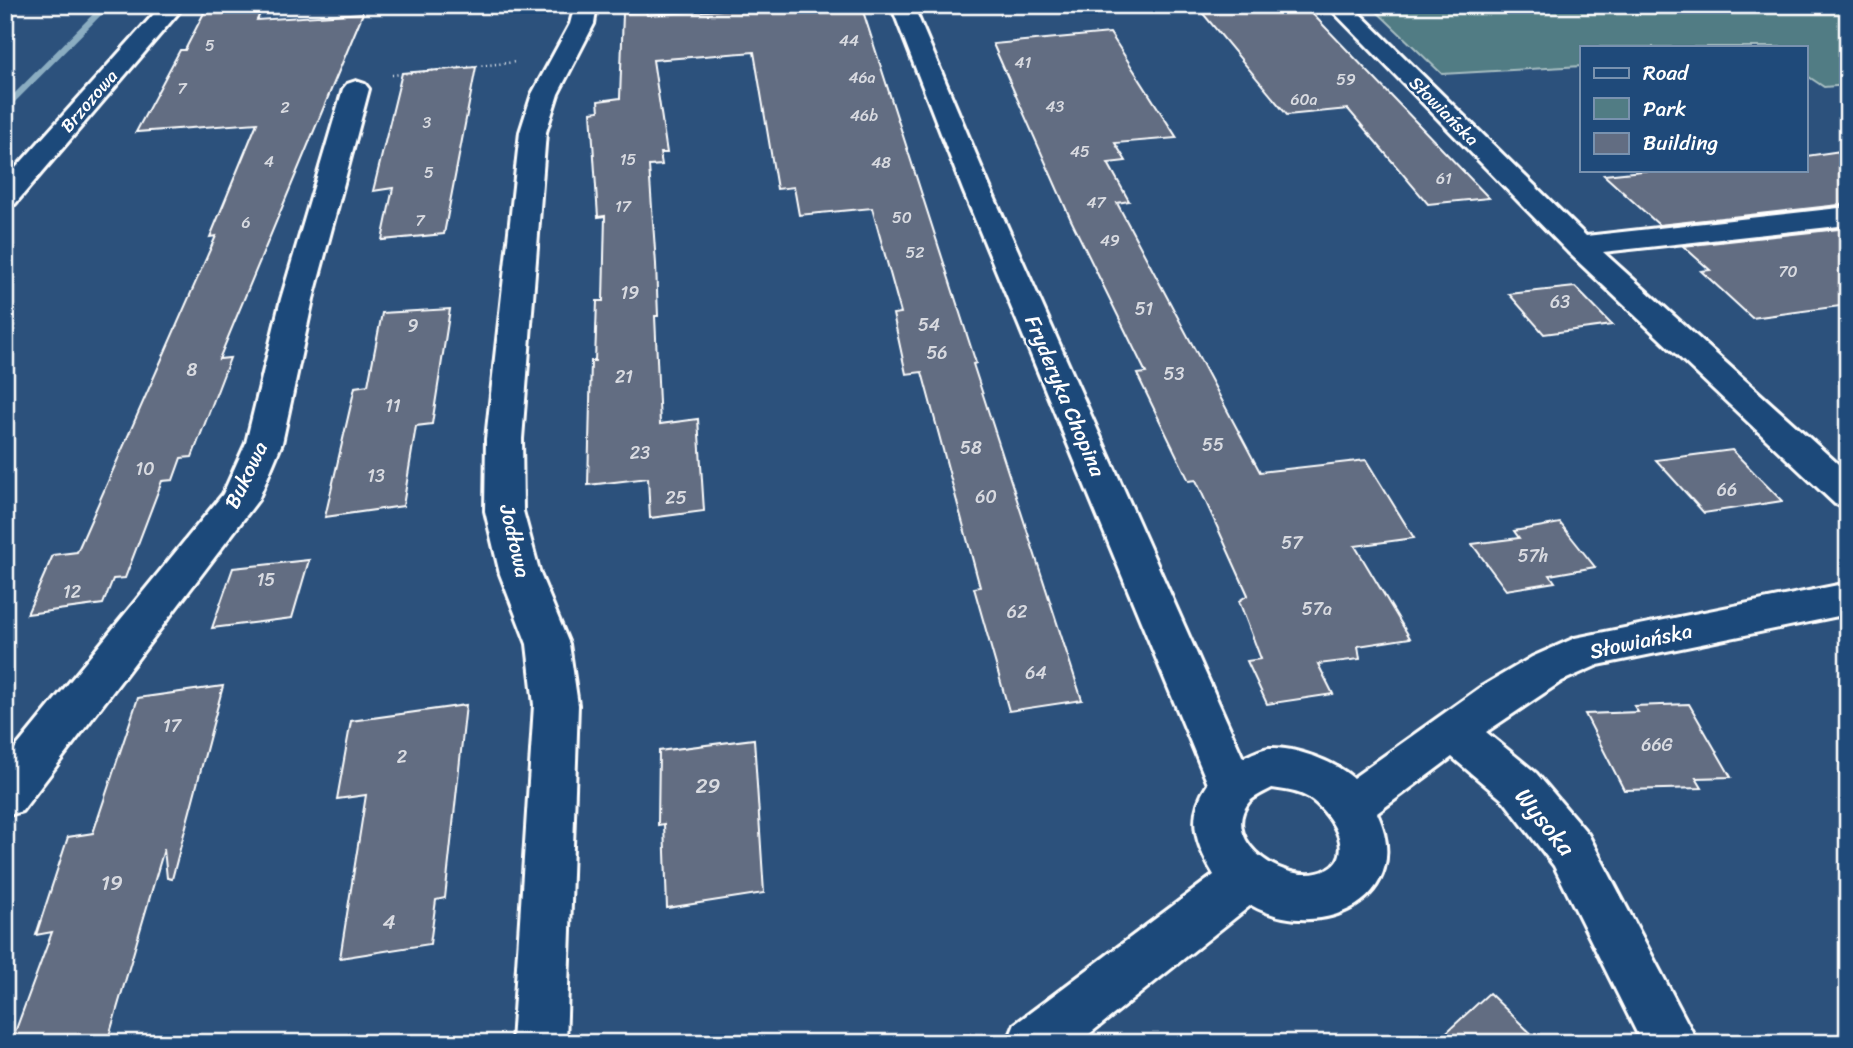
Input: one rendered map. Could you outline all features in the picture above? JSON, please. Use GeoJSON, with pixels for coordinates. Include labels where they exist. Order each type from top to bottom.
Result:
{"type":"FeatureCollection","features":[{"type":"Feature","properties":{"kind":"street","name":"Brzozowa"},"geometry":{"type":"LineString","coordinates":[[5,198],[173,5]]}},
{"type":"Feature","properties":{"kind":"street","name":"Jodłowa"},"geometry":{"type":"LineString","coordinates":[[538,1043],[556,705],[548,644],[520,574],[504,510],[504,439],[522,271],[531,141],[545,94],[582,24],[586,5]]}},
{"type":"Feature","properties":{"kind":"street","name":"Fryderyka Chopina"},"geometry":{"type":"LineString","coordinates":[[902,5],[977,190],[1232,785]]}},
{"type":"Feature","properties":{"kind":"street","name":"Słowiańska"},"geometry":{"type":"LineString","coordinates":[[1338,5],[1579,246],[1848,495]]}},
{"type":"Feature","properties":{"kind":"street","name":"Bukowa"},"geometry":{"type":"LineString","coordinates":[[5,796],[239,500],[264,443],[297,299],[356,89]]}},
{"type":"Feature","properties":{"kind":"street"},"geometry":{"type":"LineString","coordinates":[[1579,246],[1848,216]]}},
{"type":"Feature","properties":{"kind":"street","name":"Słowiańska"},"geometry":{"type":"LineString","coordinates":[[1455,733],[1497,700],[1548,668],[1590,649],[1848,598]]}},
{"type":"Feature","properties":{"kind":"street"},"geometry":{"type":"LineString","coordinates":[[1350,806],[1455,733]]}},
{"type":"Feature","properties":{"kind":"street","name":"Wysoka"},"geometry":{"type":"LineString","coordinates":[[1455,733],[1520,788],[1571,850],[1671,1043]]}},
{"type":"Feature","properties":{"kind":"street"},"geometry":{"type":"LineString","coordinates":[[1268,768],[1312,776],[1332,788],[1350,806],[1362,827],[1366,850],[1360,870],[1345,887],[1324,897],[1299,898],[1272,892],[1248,878],[1230,859],[1219,838],[1217,818],[1221,800],[1232,785],[1248,774],[1268,768]]}},
{"type":"Feature","properties":{"kind":"street"},"geometry":{"type":"LineString","coordinates":[[1034,1043],[1248,878]]}},
{"type":"Feature","properties":{"kind":"path"},"geometry":{"type":"LineString","coordinates":[[356,89],[397,74],[562,60]]}},
{"type":"Feature","properties":{"kind":"green space"},"geometry":{"type":"Polygon","coordinates":[[[1370,5],[1848,5],[1848,85],[1824,87],[1808,76],[1808,46],[1580,46],[1580,66],[1442,74],[1370,5]]]}},
{"type":"Feature","properties":{"kind":"building"},"geometry":{"type":"Polygon","coordinates":[[[208,5],[264,5],[257,20],[363,13],[219,359],[230,358],[192,457],[181,458],[173,480],[162,481],[125,578],[113,579],[103,604],[27,614],[53,555],[77,552],[216,236],[210,237],[257,123],[136,132],[180,50],[185,50],[208,5]]]}},
{"type":"Feature","properties":{"kind":"building"},"geometry":{"type":"Polygon","coordinates":[[[798,5],[861,5],[1082,700],[1009,711],[974,588],[980,587],[922,372],[906,374],[893,314],[901,313],[872,208],[799,215],[794,187],[777,189],[754,52],[653,60],[667,153],[660,153],[662,165],[649,166],[656,264],[658,316],[655,316],[660,424],[698,419],[704,511],[650,518],[648,478],[588,485],[591,361],[595,361],[597,301],[603,301],[605,216],[598,217],[591,112],[599,111],[598,101],[620,98],[623,13],[646,12],[647,15],[798,5]]]}},
{"type":"Feature","properties":{"kind":"building"},"geometry":{"type":"Polygon","coordinates":[[[1203,5],[1304,5],[1489,198],[1428,204],[1348,109],[1287,115],[1200,10],[1207,10],[1203,5]]]}},
{"type":"Feature","properties":{"kind":"building"},"geometry":{"type":"Polygon","coordinates":[[[1110,33],[1177,138],[1115,143],[1126,161],[1108,163],[1129,201],[1117,203],[1260,472],[1366,460],[1414,538],[1355,546],[1410,638],[1358,646],[1360,659],[1318,664],[1333,694],[1267,704],[1247,661],[1261,659],[1239,601],[1248,595],[1196,480],[1189,481],[1137,374],[1146,373],[1071,220],[993,44],[1110,33]]]}},
{"type":"Feature","properties":{"kind":"building"},"geometry":{"type":"Polygon","coordinates":[[[476,67],[444,234],[382,240],[393,188],[373,191],[402,73],[476,67]]]}},
{"type":"Feature","properties":{"kind":"building"},"geometry":{"type":"Polygon","coordinates":[[[1848,150],[1848,204],[1659,225],[1604,175],[1633,172],[1808,172],[1808,156],[1848,150]]]}},
{"type":"Feature","properties":{"kind":"building"},"geometry":{"type":"Polygon","coordinates":[[[1848,228],[1848,305],[1752,318],[1701,271],[1710,270],[1683,246],[1848,228]]]}},
{"type":"Feature","properties":{"kind":"building"},"geometry":{"type":"Polygon","coordinates":[[[1575,287],[1612,325],[1544,334],[1509,294],[1575,287]]]}},
{"type":"Feature","properties":{"kind":"building"},"geometry":{"type":"Polygon","coordinates":[[[450,309],[432,424],[416,426],[403,506],[325,517],[355,387],[368,385],[382,313],[450,309]]]}},
{"type":"Feature","properties":{"kind":"building"},"geometry":{"type":"Polygon","coordinates":[[[1732,450],[1782,501],[1704,513],[1656,460],[1732,450]]]}},
{"type":"Feature","properties":{"kind":"building"},"geometry":{"type":"Polygon","coordinates":[[[1560,523],[1595,567],[1550,575],[1555,582],[1506,590],[1472,544],[1519,538],[1514,531],[1560,523]]]}},
{"type":"Feature","properties":{"kind":"building"},"geometry":{"type":"Polygon","coordinates":[[[309,560],[292,618],[212,628],[233,568],[309,560]]]}},
{"type":"Feature","properties":{"kind":"building"},"geometry":{"type":"Polygon","coordinates":[[[223,686],[172,879],[167,878],[164,849],[107,1043],[11,1043],[52,932],[36,935],[68,837],[93,833],[138,698],[223,686]]]}},
{"type":"Feature","properties":{"kind":"building"},"geometry":{"type":"Polygon","coordinates":[[[1689,704],[1731,777],[1696,778],[1702,788],[1624,790],[1585,714],[1638,712],[1634,706],[1689,704]]]}},
{"type":"Feature","properties":{"kind":"building"},"geometry":{"type":"Polygon","coordinates":[[[466,705],[445,898],[436,900],[430,944],[340,958],[366,795],[337,799],[351,721],[466,705]]]}},
{"type":"Feature","properties":{"kind":"building"},"geometry":{"type":"Polygon","coordinates":[[[754,739],[764,893],[667,908],[664,824],[658,825],[659,751],[754,739]]]}},
{"type":"Feature","properties":{"kind":"building"},"geometry":{"type":"Polygon","coordinates":[[[1489,993],[1541,1043],[1435,1043],[1489,993]]]}},
{"type":"Feature","properties":{"kind":"waterway"},"geometry":{"type":"LineString","coordinates":[[5,109],[107,5]]}}]}
